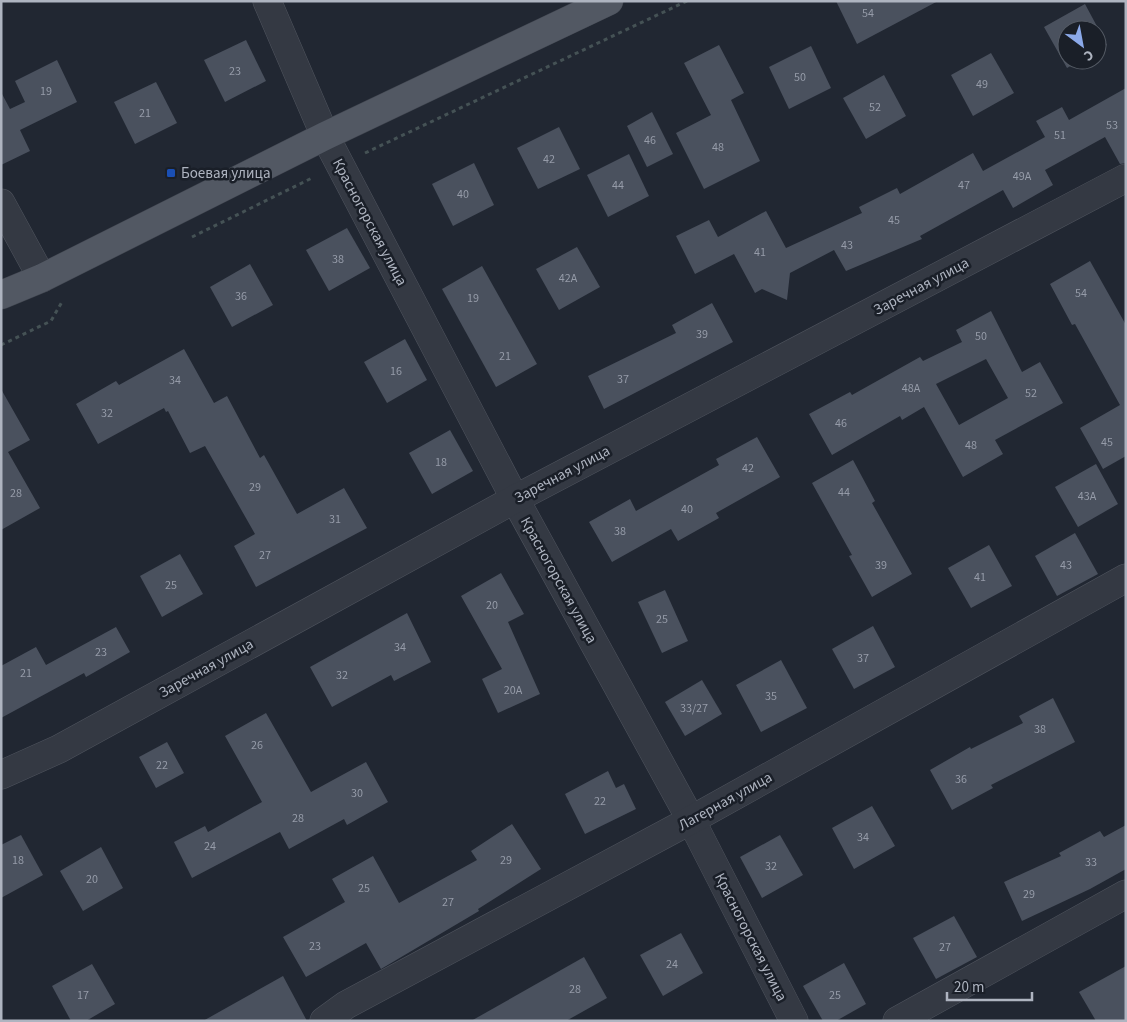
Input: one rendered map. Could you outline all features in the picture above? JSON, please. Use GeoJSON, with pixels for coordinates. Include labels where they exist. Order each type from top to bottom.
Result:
{"type":"FeatureCollection","features":[{"type":"Feature","properties":{"kind":"main road"},"geometry":{"type":"LineString","coordinates":[[1,295],[42,278],[325,136],[609,1]]}},
{"type":"Feature","properties":{"kind":"street","name":"Красногорская улица"},"geometry":{"type":"LineString","coordinates":[[266,1],[325,136],[515,499],[691,820],[794,1021]]}},
{"type":"Feature","properties":{"kind":"street","name":"Заречная улица"},"geometry":{"type":"LineString","coordinates":[[1,774],[59,749],[515,499],[1126,178]]}},
{"type":"Feature","properties":{"kind":"street"},"geometry":{"type":"LineString","coordinates":[[1,203],[42,278]]}},
{"type":"Feature","properties":{"kind":"street","name":"Лагерная улица"},"geometry":{"type":"LineString","coordinates":[[324,1021],[346,1005],[691,820],[1126,578]]}},
{"type":"Feature","properties":{"kind":"street"},"geometry":{"type":"LineString","coordinates":[[897,1021],[1126,894]]}},
{"type":"Feature","properties":{"kind":"building"},"geometry":{"type":"Polygon","coordinates":[[[836,1],[938,1],[857,44],[836,1]]]}},
{"type":"Feature","properties":{"kind":"building"},"geometry":{"type":"Polygon","coordinates":[[[1085,4],[1094,20],[1057,20],[1057,50],[1044,27],[1085,4]]]}},
{"type":"Feature","properties":{"kind":"building"},"geometry":{"type":"Polygon","coordinates":[[[246,40],[266,81],[225,102],[204,60],[246,40]]]}},
{"type":"Feature","properties":{"kind":"building"},"geometry":{"type":"Polygon","coordinates":[[[719,45],[744,93],[731,100],[760,161],[704,189],[676,133],[711,115],[684,63],[719,45]]]}},
{"type":"Feature","properties":{"kind":"building"},"geometry":{"type":"Polygon","coordinates":[[[811,46],[831,88],[789,109],[769,67],[811,46]]]}},
{"type":"Feature","properties":{"kind":"building"},"geometry":{"type":"Polygon","coordinates":[[[991,53],[1014,93],[973,116],[951,75],[991,53]]]}},
{"type":"Feature","properties":{"kind":"building"},"geometry":{"type":"Polygon","coordinates":[[[57,60],[77,102],[20,130],[30,151],[1,165],[1,92],[10,109],[25,102],[15,81],[57,60]]]}},
{"type":"Feature","properties":{"kind":"building"},"geometry":{"type":"Polygon","coordinates":[[[884,75],[906,116],[866,139],[843,98],[884,75]]]}},
{"type":"Feature","properties":{"kind":"building"},"geometry":{"type":"Polygon","coordinates":[[[156,82],[177,123],[135,144],[114,102],[156,82]]]}},
{"type":"Feature","properties":{"kind":"building"},"geometry":{"type":"Polygon","coordinates":[[[1126,88],[1126,163],[1120,164],[1105,137],[1045,170],[1053,185],[1013,208],[1003,190],[920,236],[922,239],[846,271],[834,250],[790,273],[787,300],[762,289],[755,293],[734,254],[695,274],[676,236],[709,220],[718,237],[766,211],[786,248],[862,213],[859,207],[897,188],[900,194],[973,153],[983,171],[1045,137],[1036,121],[1062,107],[1069,120],[1126,88]]]}},
{"type":"Feature","properties":{"kind":"building"},"geometry":{"type":"Polygon","coordinates":[[[652,112],[673,154],[647,167],[627,126],[652,112]]]}},
{"type":"Feature","properties":{"kind":"building"},"geometry":{"type":"Polygon","coordinates":[[[559,127],[580,169],[538,189],[517,148],[559,127]]]}},
{"type":"Feature","properties":{"kind":"building"},"geometry":{"type":"Polygon","coordinates":[[[629,154],[649,196],[608,217],[587,175],[629,154]]]}},
{"type":"Feature","properties":{"kind":"building"},"geometry":{"type":"Polygon","coordinates":[[[474,163],[494,205],[453,226],[432,184],[474,163]]]}},
{"type":"Feature","properties":{"kind":"building"},"geometry":{"type":"Polygon","coordinates":[[[347,228],[370,268],[329,291],[306,250],[347,228]]]}},
{"type":"Feature","properties":{"kind":"building"},"geometry":{"type":"Polygon","coordinates":[[[577,247],[600,287],[559,310],[536,269],[577,247]]]}},
{"type":"Feature","properties":{"kind":"building"},"geometry":{"type":"Polygon","coordinates":[[[1090,261],[1126,325],[1126,456],[1103,469],[1080,428],[1120,405],[1075,324],[1072,325],[1050,284],[1090,261]]]}},
{"type":"Feature","properties":{"kind":"building"},"geometry":{"type":"Polygon","coordinates":[[[250,264],[273,305],[232,327],[210,287],[250,264]]]}},
{"type":"Feature","properties":{"kind":"building"},"geometry":{"type":"Polygon","coordinates":[[[482,266],[537,364],[496,387],[442,289],[482,266]]]}},
{"type":"Feature","properties":{"kind":"building"},"geometry":{"type":"Polygon","coordinates":[[[712,303],[733,342],[604,409],[588,376],[676,333],[672,325],[712,303]]]}},
{"type":"Feature","properties":{"kind":"building"},"geometry":{"type":"Polygon","coordinates":[[[991,311],[1022,372],[1040,362],[1063,403],[995,440],[1003,454],[963,477],[924,407],[902,420],[900,416],[832,455],[809,414],[850,392],[852,395],[920,357],[923,361],[962,342],[956,330],[991,311]],[[986,359],[936,384],[959,425],[1008,398],[986,359]]]}},
{"type":"Feature","properties":{"kind":"building"},"geometry":{"type":"Polygon","coordinates":[[[405,339],[427,380],[387,403],[364,362],[405,339]]]}},
{"type":"Feature","properties":{"kind":"building"},"geometry":{"type":"Polygon","coordinates":[[[184,349],[214,403],[227,396],[260,458],[264,455],[297,514],[344,488],[367,528],[256,587],[234,546],[255,534],[205,446],[190,453],[168,411],[166,412],[164,408],[98,444],[76,404],[116,381],[119,385],[184,349]]]}},
{"type":"Feature","properties":{"kind":"building"},"geometry":{"type":"Polygon","coordinates":[[[1,389],[30,440],[8,452],[40,508],[1,530],[1,389]]]}},
{"type":"Feature","properties":{"kind":"building"},"geometry":{"type":"Polygon","coordinates":[[[450,430],[473,471],[432,494],[409,453],[450,430]]]}},
{"type":"Feature","properties":{"kind":"building"},"geometry":{"type":"Polygon","coordinates":[[[757,437],[780,477],[716,513],[719,518],[678,541],[671,529],[612,562],[589,522],[630,499],[636,511],[719,465],[716,459],[757,437]]]}},
{"type":"Feature","properties":{"kind":"building"},"geometry":{"type":"Polygon","coordinates":[[[853,460],[875,501],[872,503],[912,574],[872,597],[849,556],[852,555],[812,483],[853,460]]]}},
{"type":"Feature","properties":{"kind":"building"},"geometry":{"type":"Polygon","coordinates":[[[1096,464],[1118,504],[1078,527],[1055,487],[1096,464]]]}},
{"type":"Feature","properties":{"kind":"building"},"geometry":{"type":"Polygon","coordinates":[[[1075,533],[1098,574],[1057,596],[1035,556],[1075,533]]]}},
{"type":"Feature","properties":{"kind":"building"},"geometry":{"type":"Polygon","coordinates":[[[989,545],[1012,586],[971,608],[948,568],[989,545]]]}},
{"type":"Feature","properties":{"kind":"building"},"geometry":{"type":"Polygon","coordinates":[[[180,554],[203,594],[162,617],[140,576],[180,554]]]}},
{"type":"Feature","properties":{"kind":"building"},"geometry":{"type":"Polygon","coordinates":[[[501,573],[524,614],[508,622],[540,694],[498,713],[482,679],[502,669],[461,596],[501,573]]]}},
{"type":"Feature","properties":{"kind":"building"},"geometry":{"type":"Polygon","coordinates":[[[665,590],[688,641],[662,653],[638,602],[665,590]]]}},
{"type":"Feature","properties":{"kind":"building"},"geometry":{"type":"Polygon","coordinates":[[[407,613],[431,662],[394,681],[391,675],[332,707],[310,667],[407,613]]]}},
{"type":"Feature","properties":{"kind":"building"},"geometry":{"type":"Polygon","coordinates":[[[873,626],[895,667],[854,689],[832,649],[873,626]]]}},
{"type":"Feature","properties":{"kind":"building"},"geometry":{"type":"Polygon","coordinates":[[[116,627],[130,652],[86,677],[84,673],[1,718],[1,666],[36,647],[46,665],[116,627]]]}},
{"type":"Feature","properties":{"kind":"building"},"geometry":{"type":"Polygon","coordinates":[[[781,660],[807,708],[761,732],[736,685],[781,660]]]}},
{"type":"Feature","properties":{"kind":"building"},"geometry":{"type":"Polygon","coordinates":[[[702,680],[722,714],[685,736],[665,702],[702,680]]]}},
{"type":"Feature","properties":{"kind":"building"},"geometry":{"type":"Polygon","coordinates":[[[1053,698],[1075,742],[991,785],[993,788],[952,810],[930,770],[970,747],[971,749],[1023,723],[1019,716],[1053,698]]]}},
{"type":"Feature","properties":{"kind":"building"},"geometry":{"type":"Polygon","coordinates":[[[266,713],[311,792],[366,762],[388,802],[347,825],[344,819],[289,849],[280,832],[192,878],[174,842],[205,826],[208,832],[262,802],[225,736],[266,713]]]}},
{"type":"Feature","properties":{"kind":"building"},"geometry":{"type":"Polygon","coordinates":[[[167,742],[184,773],[156,788],[139,757],[167,742]]]}},
{"type":"Feature","properties":{"kind":"building"},"geometry":{"type":"Polygon","coordinates":[[[608,771],[616,788],[624,784],[636,809],[585,834],[565,794],[608,771]]]}},
{"type":"Feature","properties":{"kind":"building"},"geometry":{"type":"Polygon","coordinates":[[[872,806],[895,846],[854,869],[832,828],[872,806]]]}},
{"type":"Feature","properties":{"kind":"building"},"geometry":{"type":"Polygon","coordinates":[[[512,824],[541,869],[478,909],[479,911],[381,969],[366,943],[306,977],[283,937],[345,902],[332,879],[373,856],[399,903],[477,860],[471,851],[512,824]]]}},
{"type":"Feature","properties":{"kind":"building"},"geometry":{"type":"Polygon","coordinates":[[[1126,825],[1126,869],[1090,889],[1022,921],[1004,882],[1061,856],[1059,853],[1100,831],[1104,837],[1126,825]]]}},
{"type":"Feature","properties":{"kind":"building"},"geometry":{"type":"Polygon","coordinates":[[[21,835],[43,875],[1,898],[1,845],[21,835]]]}},
{"type":"Feature","properties":{"kind":"building"},"geometry":{"type":"Polygon","coordinates":[[[780,835],[803,875],[762,898],[740,857],[780,835]]]}},
{"type":"Feature","properties":{"kind":"building"},"geometry":{"type":"Polygon","coordinates":[[[101,847],[123,888],[83,911],[60,871],[101,847]]]}},
{"type":"Feature","properties":{"kind":"building"},"geometry":{"type":"Polygon","coordinates":[[[954,916],[977,957],[936,979],[913,938],[954,916]]]}},
{"type":"Feature","properties":{"kind":"building"},"geometry":{"type":"Polygon","coordinates":[[[681,933],[703,973],[663,996],[640,955],[681,933]]]}},
{"type":"Feature","properties":{"kind":"building"},"geometry":{"type":"Polygon","coordinates":[[[584,957],[607,998],[566,1021],[471,1021],[584,957]]]}},
{"type":"Feature","properties":{"kind":"building"},"geometry":{"type":"Polygon","coordinates":[[[844,963],[866,1004],[836,1021],[823,1021],[803,986],[844,963]]]}},
{"type":"Feature","properties":{"kind":"building"},"geometry":{"type":"Polygon","coordinates":[[[92,964],[115,1004],[86,1021],[71,1021],[52,986],[92,964]]]}},
{"type":"Feature","properties":{"kind":"building"},"geometry":{"type":"Polygon","coordinates":[[[1126,966],[1126,1021],[1096,1021],[1079,992],[1126,966]]]}},
{"type":"Feature","properties":{"kind":"building"},"geometry":{"type":"Polygon","coordinates":[[[283,976],[307,1021],[203,1021],[283,976]]]}},
{"type":"Feature","properties":{"kind":"place","name":"Боевая улица"},"geometry":{"type":"Point","coordinates":[171,173]}}]}
